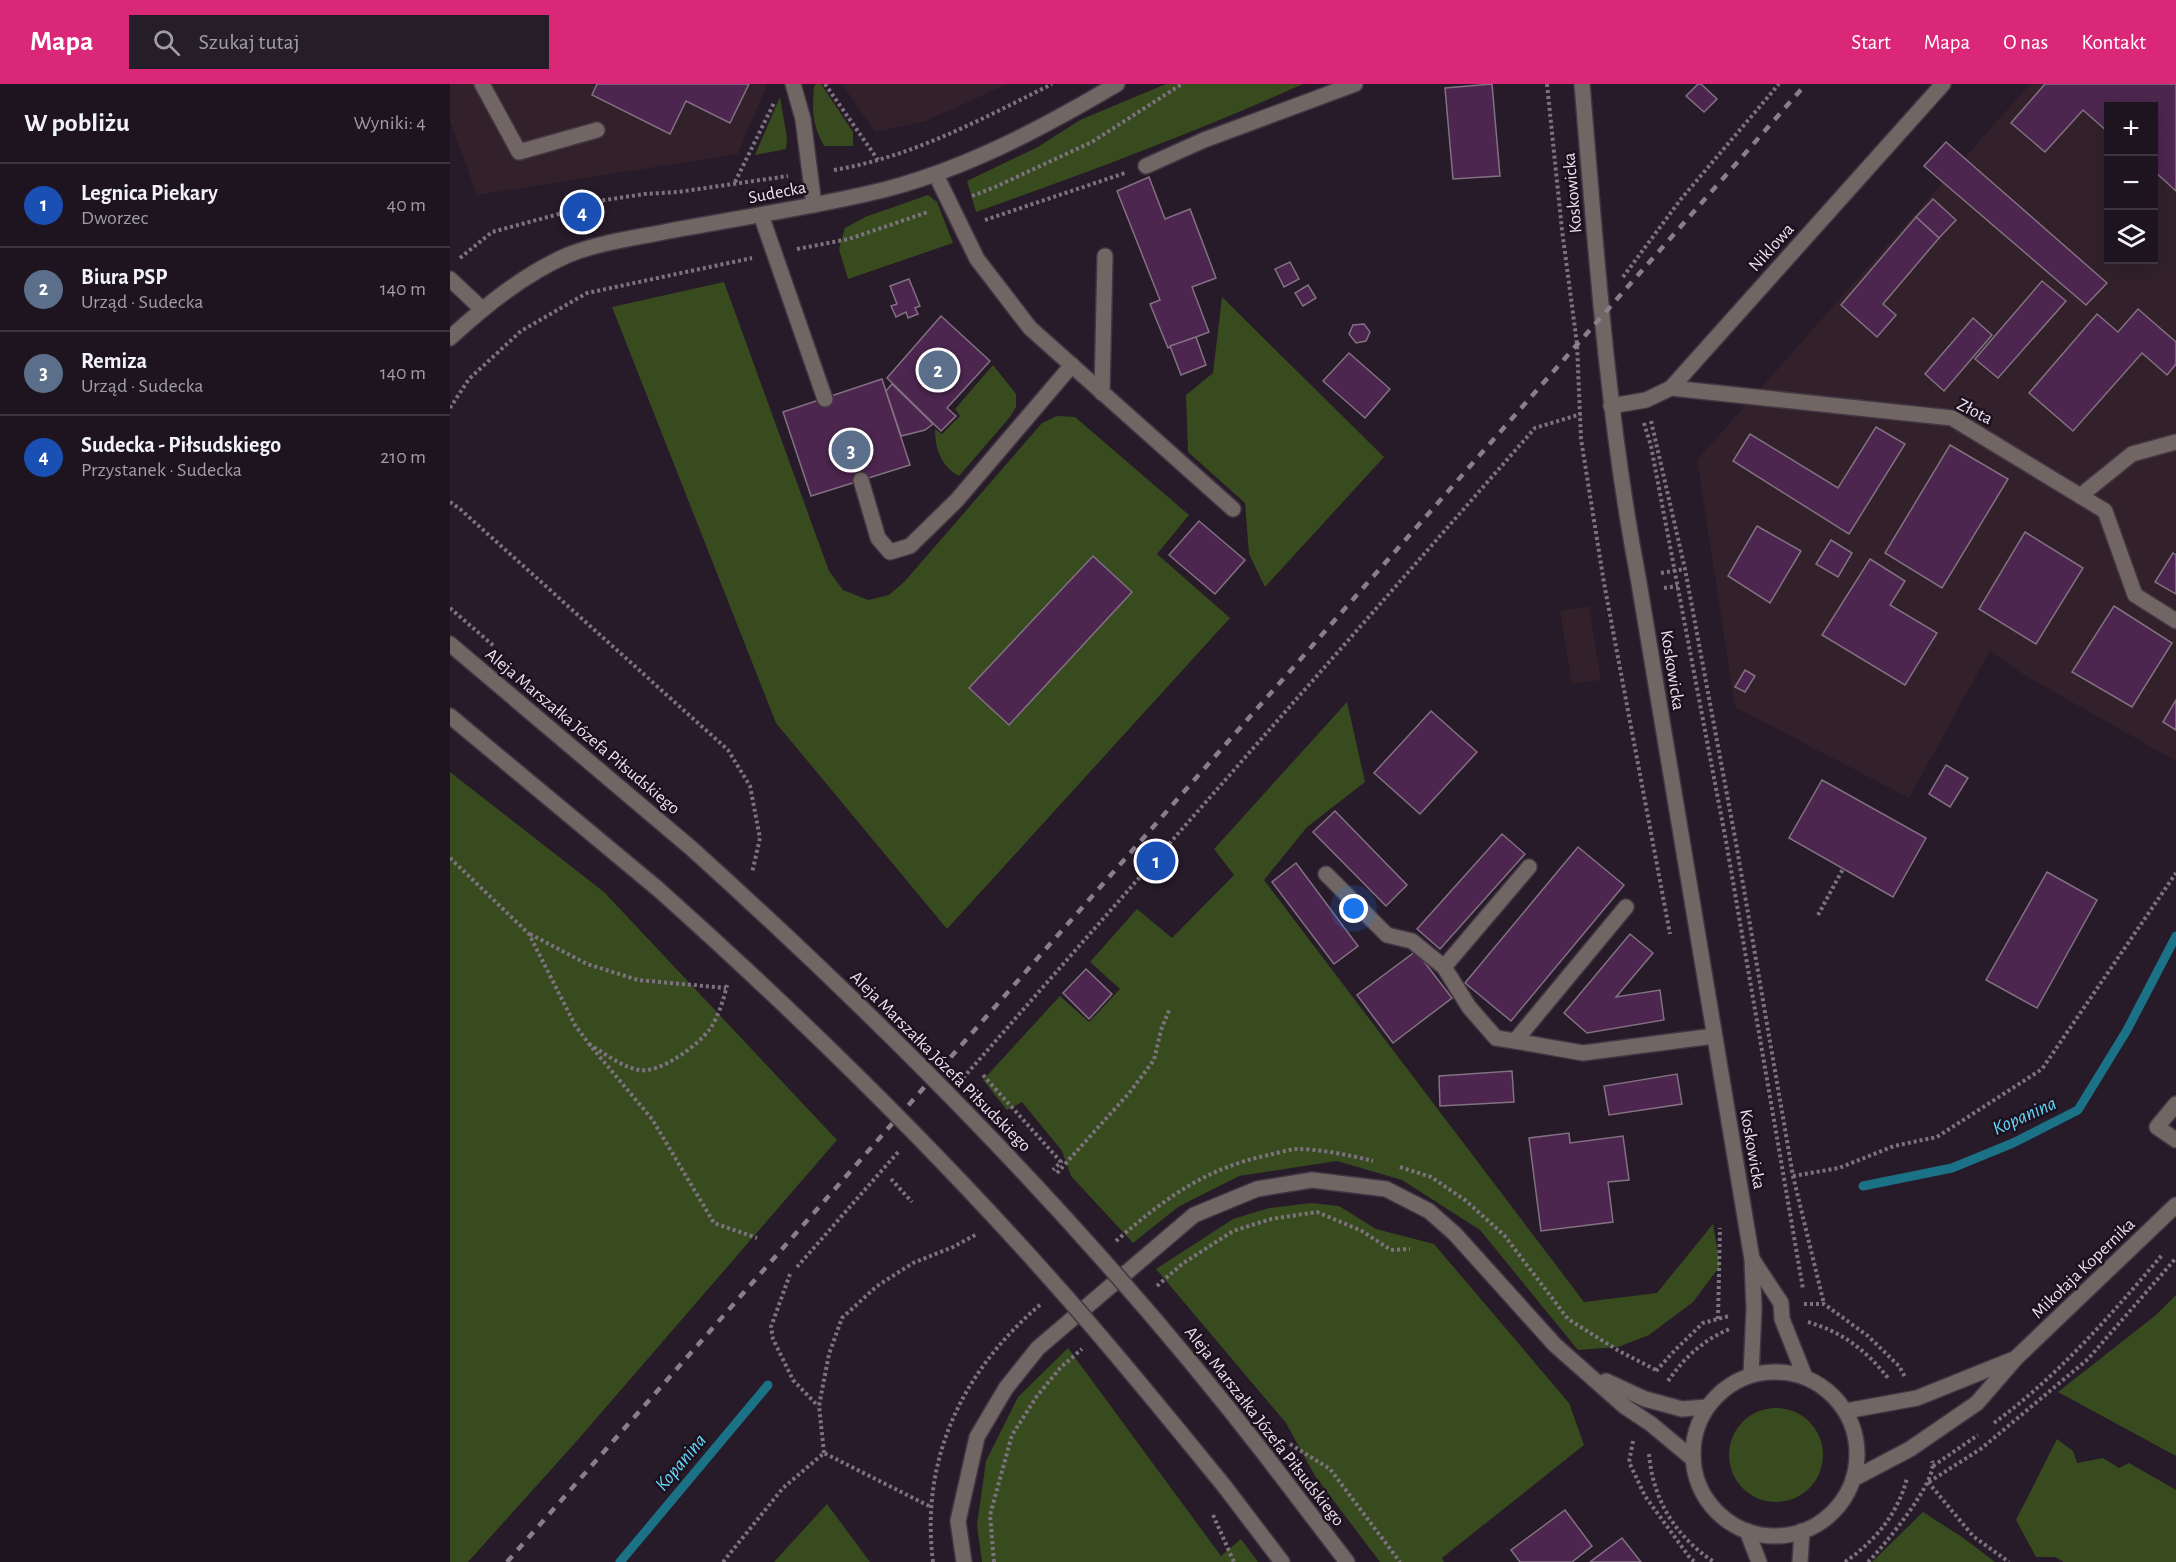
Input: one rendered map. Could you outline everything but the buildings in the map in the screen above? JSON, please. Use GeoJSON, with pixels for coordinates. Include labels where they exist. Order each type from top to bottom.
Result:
{"type":"FeatureCollection","features":[{"type":"Feature","properties":{"kind":"street"},"geometry":{"type":"LineString","coordinates":[[482,84],[519,152],[597,130]]}},
{"type":"Feature","properties":{"kind":"street"},"geometry":{"type":"LineString","coordinates":[[793,84],[803,119],[814,205]]}},
{"type":"Feature","properties":{"kind":"street","name":"Sudecka"},"geometry":{"type":"LineString","coordinates":[[450,338],[482,309],[534,273],[569,255],[611,242],[814,205],[936,175],[975,160],[1063,116],[1117,84]]}},
{"type":"Feature","properties":{"kind":"street"},"geometry":{"type":"LineString","coordinates":[[1146,165],[1204,140],[1355,84]]}},
{"type":"Feature","properties":{"kind":"street","name":"Koskowicka"},"geometry":{"type":"LineString","coordinates":[[1582,84],[1611,406],[1623,500],[1752,1259],[1751,1375]]}},
{"type":"Feature","properties":{"kind":"street","name":"Niklowa"},"geometry":{"type":"LineString","coordinates":[[1611,406],[1642,401],[1671,388],[1943,84]]}},
{"type":"Feature","properties":{"kind":"street"},"geometry":{"type":"LineString","coordinates":[[936,175],[977,259],[1030,328],[1233,509]]}},
{"type":"Feature","properties":{"kind":"street"},"geometry":{"type":"LineString","coordinates":[[761,215],[825,399]]}},
{"type":"Feature","properties":{"kind":"street"},"geometry":{"type":"LineString","coordinates":[[1102,393],[1105,256]]}},
{"type":"Feature","properties":{"kind":"street"},"geometry":{"type":"LineString","coordinates":[[450,279],[482,309]]}},
{"type":"Feature","properties":{"kind":"street"},"geometry":{"type":"LineString","coordinates":[[861,480],[878,538],[890,552],[910,546],[957,500],[1072,365]]}},
{"type":"Feature","properties":{"kind":"street","name":"Złota"},"geometry":{"type":"LineString","coordinates":[[1671,388],[1952,418],[2105,511],[2136,595],[2176,621]]}},
{"type":"Feature","properties":{"kind":"street"},"geometry":{"type":"LineString","coordinates":[[2080,496],[2132,454],[2176,442]]}},
{"type":"Feature","properties":{"kind":"street","name":"Aleja Marszałka Józefa Piłsudskiego"},"geometry":{"type":"LineString","coordinates":[[450,644],[691,848],[855,999],[1005,1152],[1208,1381],[1347,1562]]}},
{"type":"Feature","properties":{"kind":"street"},"geometry":{"type":"LineString","coordinates":[[450,716],[658,889],[746,968],[939,1158],[1062,1291],[1135,1376],[1282,1562]]}},
{"type":"Feature","properties":{"kind":"street"},"geometry":{"type":"LineString","coordinates":[[1444,967],[1529,867]]}},
{"type":"Feature","properties":{"kind":"street"},"geometry":{"type":"LineString","coordinates":[[1326,874],[1387,935],[1412,941],[1444,967],[1469,1006],[1496,1038],[1584,1053],[1714,1036]]}},
{"type":"Feature","properties":{"kind":"street"},"geometry":{"type":"LineString","coordinates":[[1515,1041],[1626,907]]}},
{"type":"Feature","properties":{"kind":"street"},"geometry":{"type":"LineString","coordinates":[[2176,1104],[2157,1127],[2176,1140]]}},
{"type":"Feature","properties":{"kind":"street"},"geometry":{"type":"LineString","coordinates":[[964,1562],[958,1521],[977,1437],[1006,1388],[1038,1348],[1194,1215],[1257,1189],[1312,1180],[1386,1189],[1429,1210],[1455,1234],[1555,1345],[1624,1406],[1651,1424],[1693,1459]]}},
{"type":"Feature","properties":{"kind":"street","name":"Mikołaja Kopernika"},"geometry":{"type":"LineString","coordinates":[[1853,1479],[1910,1449],[1977,1403],[2016,1358],[2176,1205]]}},
{"type":"Feature","properties":{"kind":"street","name":"Koskowicka"},"geometry":{"type":"LineString","coordinates":[[1752,1259],[1781,1303],[1782,1319],[1805,1377]]}},
{"type":"Feature","properties":{"kind":"street","name":"Mikołaja Kopernika"},"geometry":{"type":"LineString","coordinates":[[1846,1411],[1917,1398],[2016,1358]]}},
{"type":"Feature","properties":{"kind":"street"},"geometry":{"type":"LineString","coordinates":[[1582,1369],[1619,1389],[1657,1402],[1682,1409],[1707,1407]]}},
{"type":"Feature","properties":{"kind":"street"},"geometry":{"type":"LineString","coordinates":[[1778,1372],[1805,1377],[1828,1391],[1846,1411],[1856,1437],[1858,1464],[1850,1490],[1835,1512],[1813,1528],[1787,1536],[1760,1535],[1734,1526],[1713,1509],[1698,1485],[1693,1459],[1696,1431],[1707,1407],[1727,1387],[1751,1375],[1778,1372]]}},
{"type":"Feature","properties":{"kind":"street"},"geometry":{"type":"LineString","coordinates":[[1747,1531],[1759,1562]]}},
{"type":"Feature","properties":{"kind":"street"},"geometry":{"type":"LineString","coordinates":[[1800,1562],[1802,1531]]}},
{"type":"Feature","properties":{"kind":"path"},"geometry":{"type":"LineString","coordinates":[[825,84],[878,160]]}},
{"type":"Feature","properties":{"kind":"path"},"geometry":{"type":"LineString","coordinates":[[458,259],[492,232],[599,201],[809,175],[857,166],[906,152],[960,130],[1052,84]]}},
{"type":"Feature","properties":{"kind":"path"},"geometry":{"type":"LineString","coordinates":[[450,408],[469,379],[521,331],[587,293],[849,239],[950,204],[995,187],[1092,142],[1182,84]]}},
{"type":"Feature","properties":{"kind":"path"},"geometry":{"type":"LineString","coordinates":[[1601,303],[1681,199],[1779,84]]}},
{"type":"Feature","properties":{"kind":"path"},"geometry":{"type":"LineString","coordinates":[[734,183],[778,94]]}},
{"type":"Feature","properties":{"kind":"path"},"geometry":{"type":"LineString","coordinates":[[962,228],[1146,165]]}},
{"type":"Feature","properties":{"kind":"path"},"geometry":{"type":"LineString","coordinates":[[1642,401],[1685,569],[1736,843],[1793,1176],[1824,1304]]}},
{"type":"Feature","properties":{"kind":"path"},"geometry":{"type":"LineString","coordinates":[[1642,401],[1728,852],[1809,1322]]}},
{"type":"Feature","properties":{"kind":"path"},"geometry":{"type":"LineString","coordinates":[[962,1079],[1535,428],[1581,414]]}},
{"type":"Feature","properties":{"kind":"path"},"geometry":{"type":"LineString","coordinates":[[450,858],[529,934],[587,964],[638,980],[726,988]]}},
{"type":"Feature","properties":{"kind":"path"},"geometry":{"type":"LineString","coordinates":[[1818,915],[1843,869]]}},
{"type":"Feature","properties":{"kind":"path"},"geometry":{"type":"LineString","coordinates":[[1793,1176],[1839,1168],[1894,1146],[1937,1137],[2042,1069],[2176,873]]}},
{"type":"Feature","properties":{"kind":"path"},"geometry":{"type":"LineString","coordinates":[[529,934],[575,1024],[652,1119],[714,1223],[757,1238]]}},
{"type":"Feature","properties":{"kind":"path"},"geometry":{"type":"LineString","coordinates":[[983,1075],[1061,1162],[1052,1170]]}},
{"type":"Feature","properties":{"kind":"path"},"geometry":{"type":"LineString","coordinates":[[1110,1246],[1162,1202],[1205,1175],[1246,1159],[1295,1149],[1375,1161]]}},
{"type":"Feature","properties":{"kind":"path"},"geometry":{"type":"LineString","coordinates":[[797,1267],[899,1151]]}},
{"type":"Feature","properties":{"kind":"path"},"geometry":{"type":"LineString","coordinates":[[1398,1166],[1431,1177],[1465,1200],[1504,1235],[1568,1319],[1618,1351],[1656,1370]]}},
{"type":"Feature","properties":{"kind":"path"},"geometry":{"type":"LineString","coordinates":[[891,1179],[912,1202]]}},
{"type":"Feature","properties":{"kind":"path"},"geometry":{"type":"LineString","coordinates":[[1991,1425],[2019,1405],[2106,1321],[2167,1250]]}},
{"type":"Feature","properties":{"kind":"path"},"geometry":{"type":"LineString","coordinates":[[1868,1562],[1906,1516],[1928,1482],[1982,1448],[2088,1359],[2176,1258]]}},
{"type":"Feature","properties":{"kind":"path"},"geometry":{"type":"LineString","coordinates":[[790,1274],[771,1327],[773,1339],[793,1380],[819,1406]]}},
{"type":"Feature","properties":{"kind":"path"},"geometry":{"type":"LineString","coordinates":[[933,1562],[930,1507],[935,1474],[943,1446],[967,1388],[992,1354],[1025,1318],[1042,1304]]}},
{"type":"Feature","properties":{"kind":"path"},"geometry":{"type":"LineString","coordinates":[[1782,1319],[1809,1322],[1833,1330],[1854,1343],[1873,1359],[1889,1379],[1900,1401]]}},
{"type":"Feature","properties":{"kind":"path"},"geometry":{"type":"LineString","coordinates":[[1657,1402],[1669,1379],[1685,1359],[1705,1342],[1727,1329],[1752,1322]]}},
{"type":"Feature","properties":{"kind":"path"},"geometry":{"type":"LineString","coordinates":[[1651,1424],[1650,1472],[1667,1517],[1682,1536],[1714,1562]]}},
{"type":"Feature","properties":{"kind":"path"},"geometry":{"type":"LineString","coordinates":[[1924,1471],[1982,1432]]}},
{"type":"Feature","properties":{"kind":"path"},"geometry":{"type":"LineString","coordinates":[[1287,1442],[1330,1469],[1400,1562]]}},
{"type":"Feature","properties":{"kind":"path"},"geometry":{"type":"LineString","coordinates":[[1845,1562],[1876,1537],[1889,1520],[1906,1481],[1910,1449]]}},
{"type":"Feature","properties":{"kind":"path"},"geometry":{"type":"LineString","coordinates":[[723,1562],[783,1488],[824,1453],[958,1521]]}},
{"type":"Feature","properties":{"kind":"path"},"geometry":{"type":"LineString","coordinates":[[1906,1481],[1915,1476]]}},
{"type":"Feature","properties":{"kind":"path"},"geometry":{"type":"LineString","coordinates":[[1928,1482],[1973,1536],[2009,1562]]}},
{"type":"Feature","properties":{"kind":"path"},"geometry":{"type":"LineString","coordinates":[[1212,1513],[1234,1562]]}},
{"type":"Feature","properties":{"kind":"shaded area"},"geometry":{"type":"Polygon","coordinates":[[[450,84],[767,84],[738,154],[477,195],[450,121],[450,84]]]}},
{"type":"Feature","properties":{"kind":"shaded area"},"geometry":{"type":"Polygon","coordinates":[[[842,84],[1007,84],[926,121],[875,132],[842,84]]]}},
{"type":"Feature","properties":{"kind":"shaded area"},"geometry":{"type":"Polygon","coordinates":[[[2030,84],[2176,84],[2176,761],[2024,675],[1990,651],[1909,798],[1735,707],[1697,460],[2030,84]]]}},
{"type":"Feature","properties":{"kind":"shaded area"},"geometry":{"type":"Polygon","coordinates":[[[1589,606],[1601,680],[1572,684],[1560,611],[1589,606]]]}},
{"type":"Feature","properties":{"kind":"green space"},"geometry":{"type":"Polygon","coordinates":[[[816,84],[821,84],[853,132],[853,146],[824,146],[817,131],[813,110],[816,84]]]}},
{"type":"Feature","properties":{"kind":"green space"},"geometry":{"type":"Polygon","coordinates":[[[1166,84],[1303,84],[1141,151],[976,212],[967,181],[1038,147],[1080,120],[1166,84]]]}},
{"type":"Feature","properties":{"kind":"green space"},"geometry":{"type":"Polygon","coordinates":[[[780,97],[787,138],[786,149],[755,155],[780,97]]]}},
{"type":"Feature","properties":{"kind":"green space"},"geometry":{"type":"Polygon","coordinates":[[[928,195],[937,202],[953,243],[848,279],[839,249],[845,228],[865,217],[928,195]]]}},
{"type":"Feature","properties":{"kind":"green space"},"geometry":{"type":"Polygon","coordinates":[[[724,282],[829,571],[843,590],[868,600],[889,595],[905,581],[1042,423],[1057,416],[1075,417],[1189,515],[1157,554],[1230,618],[947,929],[776,723],[612,307],[724,282]]]}},
{"type":"Feature","properties":{"kind":"green space"},"geometry":{"type":"Polygon","coordinates":[[[1222,297],[1384,457],[1265,587],[1249,554],[1245,503],[1188,452],[1186,395],[1213,373],[1222,297]]]}},
{"type":"Feature","properties":{"kind":"green space"},"geometry":{"type":"Polygon","coordinates":[[[993,365],[1016,394],[1016,407],[959,476],[943,462],[936,443],[935,429],[942,434],[960,416],[955,409],[993,365]]]}},
{"type":"Feature","properties":{"kind":"green space"},"geometry":{"type":"Polygon","coordinates":[[[1347,702],[1365,782],[1307,827],[1264,880],[1584,1302],[1657,1293],[1713,1224],[1720,1266],[1693,1302],[1649,1335],[1618,1347],[1578,1350],[1480,1230],[1402,1180],[1337,1161],[1239,1176],[1178,1207],[1133,1243],[1071,1176],[1062,1151],[1022,1102],[1007,1110],[983,1080],[1060,996],[1089,1022],[1120,989],[1090,962],[1137,909],[1172,938],[1234,875],[1214,849],[1347,702]]]}},
{"type":"Feature","properties":{"kind":"green space"},"geometry":{"type":"Polygon","coordinates":[[[450,772],[604,892],[837,1140],[575,1443],[468,1562],[450,1562],[450,772]]]}},
{"type":"Feature","properties":{"kind":"green space"},"geometry":{"type":"Polygon","coordinates":[[[1311,1203],[1339,1206],[1376,1229],[1434,1244],[1569,1403],[1584,1445],[1442,1558],[1444,1562],[1380,1562],[1315,1476],[1286,1423],[1156,1269],[1233,1219],[1269,1208],[1311,1203]]]}},
{"type":"Feature","properties":{"kind":"green space"},"geometry":{"type":"Polygon","coordinates":[[[2176,1295],[2176,1456],[2058,1392],[2156,1315],[2176,1295]]]}},
{"type":"Feature","properties":{"kind":"green space"},"geometry":{"type":"Polygon","coordinates":[[[1068,1348],[1221,1556],[1241,1539],[1258,1562],[982,1562],[977,1525],[986,1461],[1018,1397],[1068,1348]]]}},
{"type":"Feature","properties":{"kind":"green space"},"geometry":{"type":"Polygon","coordinates":[[[1776,1408],[1794,1411],[1809,1422],[1820,1437],[1823,1455],[1820,1473],[1809,1488],[1794,1499],[1776,1502],[1758,1499],[1743,1488],[1732,1473],[1729,1455],[1732,1437],[1743,1422],[1758,1411],[1776,1408]]]}},
{"type":"Feature","properties":{"kind":"green space"},"geometry":{"type":"Polygon","coordinates":[[[2057,1439],[2073,1451],[2077,1463],[2103,1458],[2119,1468],[2129,1463],[2176,1490],[2176,1562],[2064,1562],[2055,1557],[2036,1557],[2016,1520],[2057,1439]]]}},
{"type":"Feature","properties":{"kind":"green space"},"geometry":{"type":"Polygon","coordinates":[[[827,1504],[870,1562],[774,1562],[827,1504]]]}},
{"type":"Feature","properties":{"kind":"green space"},"geometry":{"type":"Polygon","coordinates":[[[1923,1512],[1962,1537],[1995,1562],[1872,1562],[1923,1512]]]}},
{"type":"Feature","properties":{"kind":"waterway","name":"Kopanina"},"geometry":{"type":"LineString","coordinates":[[1863,1186],[1952,1168],[2013,1143],[2078,1110],[2127,1030],[2176,936]]}},
{"type":"Feature","properties":{"kind":"waterway","name":"Kopanina"},"geometry":{"type":"LineString","coordinates":[[620,1562],[768,1385]]}},
{"type":"Feature","properties":{"kind":"railway"},"geometry":{"type":"LineString","coordinates":[[507,1562],[1806,84]]}},
{"type":"Feature","properties":{"kind":"place","name":"Sudecka - Piłsudskiego"},"geometry":{"type":"Point","coordinates":[582,212]}},
{"type":"Feature","properties":{"kind":"place","name":"Biura PSP"},"geometry":{"type":"Point","coordinates":[938,370]}},
{"type":"Feature","properties":{"kind":"place","name":"Remiza"},"geometry":{"type":"Point","coordinates":[851,450]}},
{"type":"Feature","properties":{"kind":"place","name":"Legnica Piekary"},"geometry":{"type":"Point","coordinates":[1156,861]}}]}
